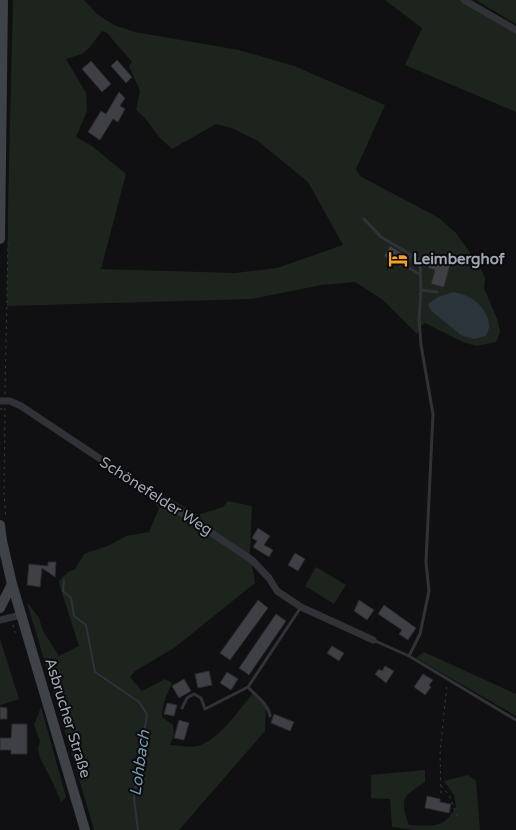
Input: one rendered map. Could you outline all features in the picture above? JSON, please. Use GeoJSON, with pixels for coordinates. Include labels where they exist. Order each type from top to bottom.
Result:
{"type":"FeatureCollection","features":[{"type":"Feature","properties":{"kind":"main road"},"geometry":{"type":"LineString","coordinates":[[3,0],[4,238]]}},
{"type":"Feature","properties":{"kind":"main road","name":"Asbrucher Straße"},"geometry":{"type":"LineString","coordinates":[[3,522],[2,541],[12,584],[85,830]]}},
{"type":"Feature","properties":{"kind":"main road"},"geometry":{"type":"LineString","coordinates":[[0,608],[12,584]]}},
{"type":"Feature","properties":{"kind":"street"},"geometry":{"type":"LineString","coordinates":[[464,0],[516,30]]}},
{"type":"Feature","properties":{"kind":"street","name":"Schönefelder Weg"},"geometry":{"type":"LineString","coordinates":[[2,401],[10,401],[21,406],[252,560],[269,578],[277,591],[301,607],[373,640]]}},
{"type":"Feature","properties":{"kind":"street"},"geometry":{"type":"LineString","coordinates":[[0,620],[21,615]]}},
{"type":"Feature","properties":{"kind":"lane"},"geometry":{"type":"LineString","coordinates":[[364,219],[381,238],[420,260],[421,290],[419,319],[421,345],[433,414],[426,562],[429,591],[420,634],[409,656]]}},
{"type":"Feature","properties":{"kind":"lane"},"geometry":{"type":"LineString","coordinates":[[404,268],[411,255]]}},
{"type":"Feature","properties":{"kind":"lane"},"geometry":{"type":"LineString","coordinates":[[409,268],[419,274]]}},
{"type":"Feature","properties":{"kind":"lane"},"geometry":{"type":"LineString","coordinates":[[421,290],[437,292]]}},
{"type":"Feature","properties":{"kind":"lane"},"geometry":{"type":"LineString","coordinates":[[182,708],[187,698],[194,694],[202,698],[205,709],[248,687],[301,607]]}},
{"type":"Feature","properties":{"kind":"lane","name":"Schönefelder Weg"},"geometry":{"type":"LineString","coordinates":[[373,640],[409,656],[516,720]]}},
{"type":"Feature","properties":{"kind":"lane"},"geometry":{"type":"LineString","coordinates":[[248,687],[266,706],[270,716]]}},
{"type":"Feature","properties":{"kind":"path"},"geometry":{"type":"LineString","coordinates":[[3,522],[5,409],[2,401],[4,238]]}},
{"type":"Feature","properties":{"kind":"path"},"geometry":{"type":"LineString","coordinates":[[451,327],[453,323]]}},
{"type":"Feature","properties":{"kind":"path"},"geometry":{"type":"LineString","coordinates":[[0,409],[5,409]]}},
{"type":"Feature","properties":{"kind":"path"},"geometry":{"type":"LineString","coordinates":[[441,793],[440,743],[448,679]]}},
{"type":"Feature","properties":{"kind":"path"},"geometry":{"type":"LineString","coordinates":[[441,786],[450,796],[455,812],[460,820]]}},
{"type":"Feature","properties":{"kind":"shaded area"},"geometry":{"type":"Polygon","coordinates":[[[13,0],[84,0],[97,14],[114,25],[135,32],[239,50],[294,66],[385,105],[356,169],[360,176],[439,218],[456,233],[479,265],[485,278],[484,288],[498,321],[500,332],[496,342],[476,346],[463,342],[425,323],[417,334],[383,300],[355,282],[322,285],[251,299],[7,306],[13,0]],[[102,31],[82,54],[66,59],[86,93],[87,111],[76,137],[92,146],[126,174],[101,269],[235,273],[277,268],[343,245],[308,182],[258,141],[234,129],[216,124],[172,149],[136,110],[140,91],[129,66],[132,62],[107,33],[102,31]]]}},
{"type":"Feature","properties":{"kind":"shaded area"},"geometry":{"type":"Polygon","coordinates":[[[385,0],[463,0],[516,31],[516,112],[405,65],[422,28],[385,0]]]}},
{"type":"Feature","properties":{"kind":"shaded area"},"geometry":{"type":"Polygon","coordinates":[[[476,0],[516,0],[516,24],[476,0]]]}},
{"type":"Feature","properties":{"kind":"shaded area"},"geometry":{"type":"Polygon","coordinates":[[[453,292],[466,295],[482,307],[488,318],[489,329],[486,336],[474,339],[461,335],[431,311],[428,304],[438,297],[453,292]]]}},
{"type":"Feature","properties":{"kind":"shaded area"},"geometry":{"type":"Polygon","coordinates":[[[159,492],[198,515],[223,507],[228,501],[252,506],[250,553],[255,583],[174,648],[135,671],[130,677],[142,691],[165,679],[172,683],[162,713],[162,717],[173,725],[174,735],[170,745],[195,747],[206,743],[228,724],[253,693],[266,708],[265,731],[179,830],[94,830],[27,602],[39,618],[43,631],[59,656],[79,646],[59,581],[68,572],[75,569],[84,554],[110,545],[126,536],[149,532],[159,508],[148,496],[159,492]]]}},
{"type":"Feature","properties":{"kind":"shaded area"},"geometry":{"type":"Polygon","coordinates":[[[316,567],[346,585],[334,604],[305,586],[316,567]]]}},
{"type":"Feature","properties":{"kind":"shaded area"},"geometry":{"type":"Polygon","coordinates":[[[0,639],[19,699],[1,705],[0,705],[0,639]]]}},
{"type":"Feature","properties":{"kind":"shaded area"},"geometry":{"type":"Polygon","coordinates":[[[424,652],[516,694],[516,716],[416,658],[424,652]]]}},
{"type":"Feature","properties":{"kind":"shaded area"},"geometry":{"type":"Polygon","coordinates":[[[41,707],[66,797],[61,802],[40,758],[38,749],[40,741],[34,725],[41,707]]]}},
{"type":"Feature","properties":{"kind":"shaded area"},"geometry":{"type":"Polygon","coordinates":[[[425,770],[425,782],[405,799],[404,809],[409,825],[431,826],[442,823],[447,819],[456,807],[454,795],[444,781],[468,775],[476,781],[480,830],[414,830],[392,827],[390,799],[371,798],[371,775],[425,770]]]}},
{"type":"Feature","properties":{"kind":"building"},"geometry":{"type":"Polygon","coordinates":[[[117,60],[132,77],[126,83],[111,66],[117,60]]]}},
{"type":"Feature","properties":{"kind":"building"},"geometry":{"type":"Polygon","coordinates":[[[91,61],[111,84],[102,92],[82,69],[91,61]]]}},
{"type":"Feature","properties":{"kind":"building"},"geometry":{"type":"Polygon","coordinates":[[[119,92],[125,98],[120,106],[125,109],[118,122],[113,119],[100,140],[88,132],[101,111],[106,114],[119,92]]]}},
{"type":"Feature","properties":{"kind":"building","name":"Leimberghof"},"geometry":{"type":"Polygon","coordinates":[[[390,246],[407,256],[401,267],[384,256],[390,246]]]}},
{"type":"Feature","properties":{"kind":"building"},"geometry":{"type":"Polygon","coordinates":[[[431,255],[451,261],[444,287],[431,284],[435,270],[428,268],[431,255]]]}},
{"type":"Feature","properties":{"kind":"building"},"geometry":{"type":"Polygon","coordinates":[[[258,528],[270,536],[264,545],[273,550],[269,557],[253,547],[257,541],[252,538],[258,528]]]}},
{"type":"Feature","properties":{"kind":"building"},"geometry":{"type":"Polygon","coordinates":[[[295,553],[305,559],[298,571],[288,565],[295,553]]]}},
{"type":"Feature","properties":{"kind":"building"},"geometry":{"type":"Polygon","coordinates":[[[48,562],[56,562],[55,577],[42,568],[40,587],[27,585],[29,564],[48,566],[48,562]]]}},
{"type":"Feature","properties":{"kind":"building"},"geometry":{"type":"Polygon","coordinates":[[[258,600],[268,608],[230,660],[220,653],[258,600]]]}},
{"type":"Feature","properties":{"kind":"building"},"geometry":{"type":"Polygon","coordinates":[[[359,600],[374,610],[367,620],[354,611],[359,600]]]}},
{"type":"Feature","properties":{"kind":"building"},"geometry":{"type":"Polygon","coordinates":[[[384,605],[416,628],[408,640],[399,634],[402,630],[378,614],[384,605]]]}},
{"type":"Feature","properties":{"kind":"building"},"geometry":{"type":"Polygon","coordinates":[[[276,614],[286,621],[249,675],[239,668],[276,614]]]}},
{"type":"Feature","properties":{"kind":"building"},"geometry":{"type":"Polygon","coordinates":[[[332,646],[344,653],[339,661],[327,653],[332,646]]]}},
{"type":"Feature","properties":{"kind":"building"},"geometry":{"type":"Polygon","coordinates":[[[385,666],[394,671],[386,683],[375,674],[379,669],[382,671],[385,666]]]}},
{"type":"Feature","properties":{"kind":"building"},"geometry":{"type":"Polygon","coordinates":[[[209,671],[212,685],[198,688],[195,674],[209,671]]]}},
{"type":"Feature","properties":{"kind":"building"},"geometry":{"type":"Polygon","coordinates":[[[227,672],[238,679],[231,690],[220,683],[227,672]]]}},
{"type":"Feature","properties":{"kind":"building"},"geometry":{"type":"Polygon","coordinates":[[[423,674],[433,680],[429,685],[431,687],[425,695],[414,687],[423,674]]]}},
{"type":"Feature","properties":{"kind":"building"},"geometry":{"type":"Polygon","coordinates":[[[184,679],[191,691],[179,698],[172,686],[184,679]]]}},
{"type":"Feature","properties":{"kind":"building"},"geometry":{"type":"Polygon","coordinates":[[[167,703],[177,705],[174,716],[164,714],[167,703]]]}},
{"type":"Feature","properties":{"kind":"building"},"geometry":{"type":"Polygon","coordinates":[[[0,707],[7,708],[7,719],[0,719],[0,707]]]}},
{"type":"Feature","properties":{"kind":"building"},"geometry":{"type":"Polygon","coordinates":[[[274,714],[294,722],[290,731],[271,723],[274,714]]]}},
{"type":"Feature","properties":{"kind":"building"},"geometry":{"type":"Polygon","coordinates":[[[179,720],[189,723],[184,740],[174,738],[179,720]]]}},
{"type":"Feature","properties":{"kind":"building"},"geometry":{"type":"Polygon","coordinates":[[[12,724],[27,724],[27,754],[11,754],[11,750],[0,750],[0,738],[11,738],[12,724]]]}},
{"type":"Feature","properties":{"kind":"building"},"geometry":{"type":"Polygon","coordinates":[[[427,796],[440,799],[440,802],[451,804],[449,813],[425,808],[427,796]]]}},
{"type":"Feature","properties":{"kind":"waterway","name":"Lohbach"},"geometry":{"type":"LineString","coordinates":[[64,581],[63,591],[71,598],[74,616],[86,625],[95,672],[139,702],[147,714],[134,798],[138,830]]}},
{"type":"Feature","properties":{"kind":"place","name":"Leimberghof"},"geometry":{"type":"Point","coordinates":[398,259]}}]}
